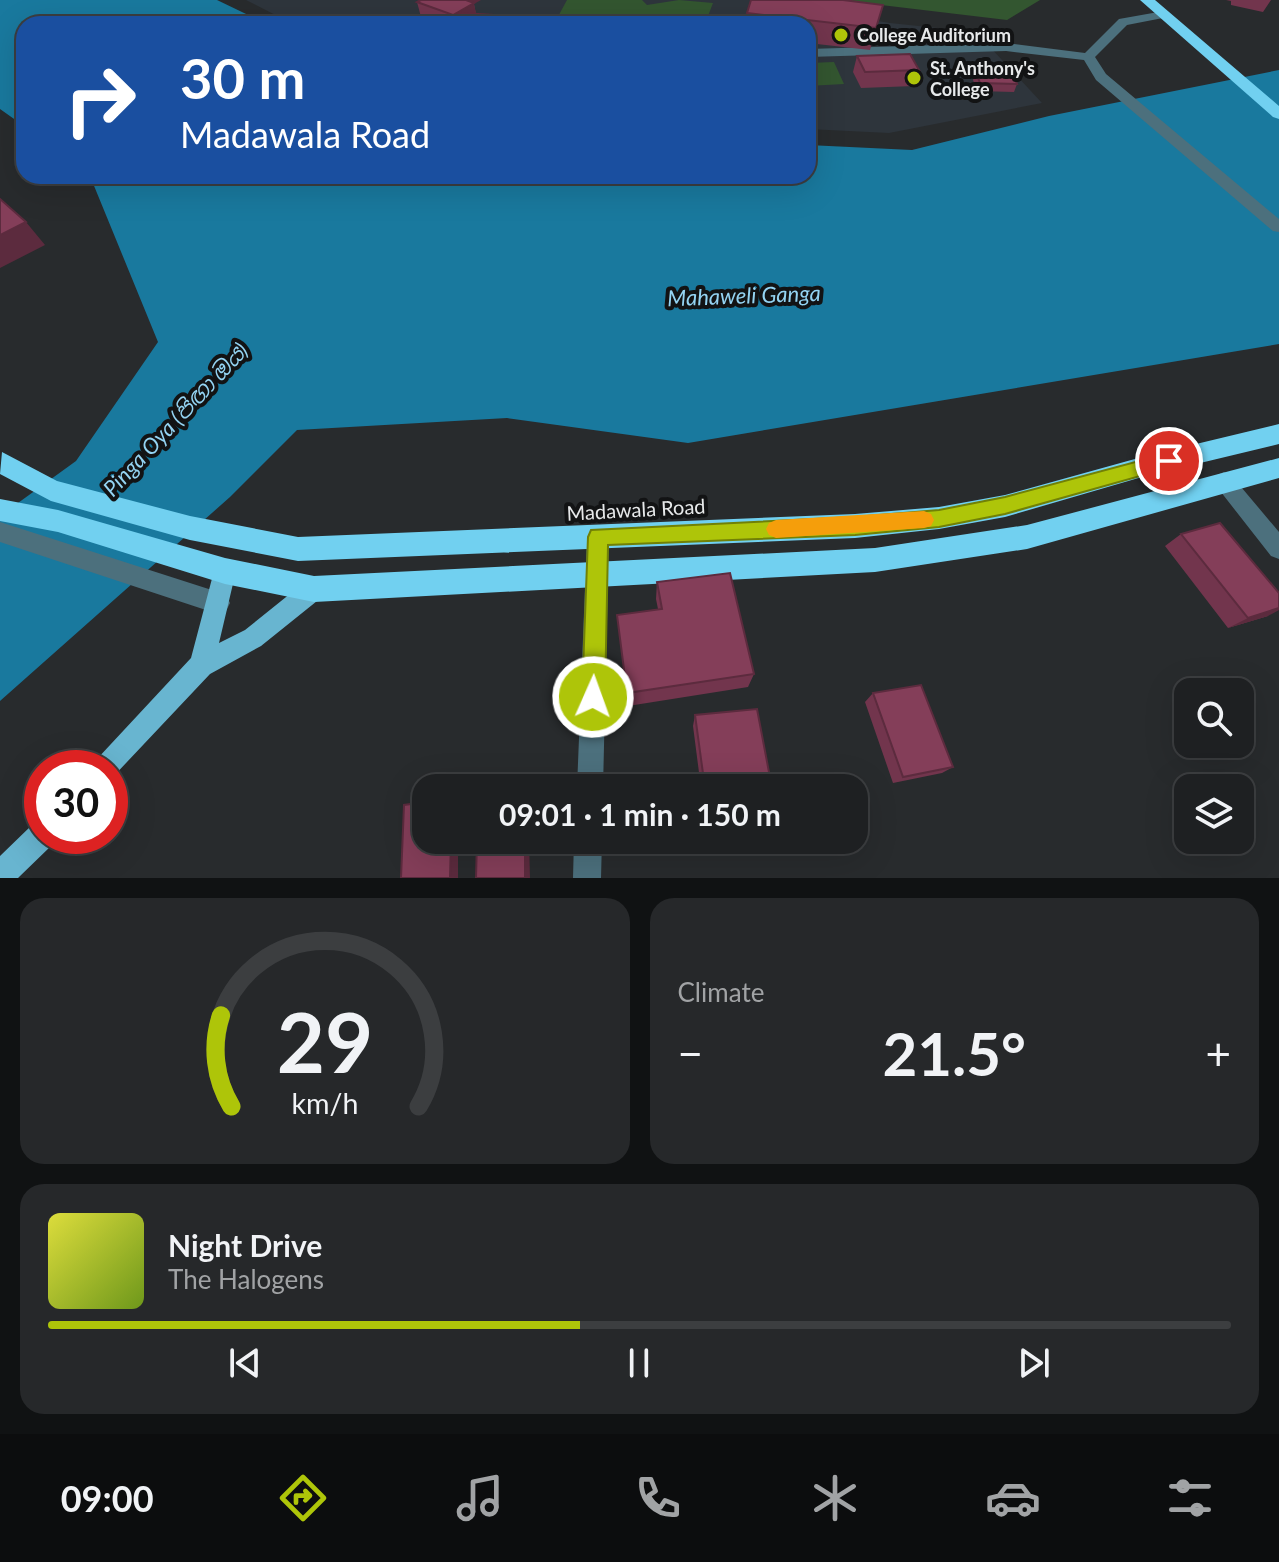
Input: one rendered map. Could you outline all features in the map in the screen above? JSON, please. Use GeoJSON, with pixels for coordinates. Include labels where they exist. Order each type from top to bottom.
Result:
{"type":"FeatureCollection","features":[{"type":"Feature","properties":{"kind":"highway"},"geometry":{"type":"LineString","coordinates":[[1147,0],[1202,27],[1268,83]]}},
{"type":"Feature","properties":{"kind":"highway"},"geometry":{"type":"LineString","coordinates":[[1166,7],[1181,30],[1279,114]]}},
{"type":"Feature","properties":{"kind":"highway","name":"Madawala Road"},"geometry":{"type":"LineString","coordinates":[[1,462],[51,490],[190,528],[298,549],[855,526],[939,518],[1005,506],[1142,467],[1279,434]]}},
{"type":"Feature","properties":{"kind":"highway"},"geometry":{"type":"LineString","coordinates":[[0,510],[58,521],[225,571],[314,589],[875,560],[948,552],[1027,537],[1279,468]]}},
{"type":"Feature","properties":{"kind":"highway"},"geometry":{"type":"LineString","coordinates":[[225,571],[229,537]]}},
{"type":"Feature","properties":{"kind":"highway"},"geometry":{"type":"LineString","coordinates":[[298,549],[314,589]]}},
{"type":"Feature","properties":{"kind":"main road"},"geometry":{"type":"LineString","coordinates":[[201,665],[225,571]]}},
{"type":"Feature","properties":{"kind":"main road"},"geometry":{"type":"LineString","coordinates":[[123,750],[201,665],[253,638],[314,589]]}},
{"type":"Feature","properties":{"kind":"main road"},"geometry":{"type":"LineString","coordinates":[[0,876],[24,853]]}},
{"type":"Feature","properties":{"kind":"street"},"geometry":{"type":"LineString","coordinates":[[1088,57],[1123,22],[1166,7]]}},
{"type":"Feature","properties":{"kind":"street"},"geometry":{"type":"LineString","coordinates":[[816,53],[1006,47],[1088,57]]}},
{"type":"Feature","properties":{"kind":"street"},"geometry":{"type":"LineString","coordinates":[[1088,57],[1101,77],[1279,227]]}},
{"type":"Feature","properties":{"kind":"street"},"geometry":{"type":"LineString","coordinates":[[1224,481],[1279,549]]}},
{"type":"Feature","properties":{"kind":"street"},"geometry":{"type":"LineString","coordinates":[[0,532],[218,603]]}},
{"type":"Feature","properties":{"kind":"street"},"geometry":{"type":"LineString","coordinates":[[591,774],[598,537]]}},
{"type":"Feature","properties":{"kind":"street"},"geometry":{"type":"LineString","coordinates":[[587,878],[588,854]]}},
{"type":"Feature","properties":{"kind":"shaded area","name":"St. Anthony's College"},"geometry":{"type":"Polygon","coordinates":[[[246,0],[753,0],[890,23],[976,32],[1042,103],[889,133],[816,129],[816,16],[277,16],[246,0]]]}},
{"type":"Feature","properties":{"kind":"green space"},"geometry":{"type":"Polygon","coordinates":[[[567,0],[642,0],[647,5],[679,0],[713,3],[708,16],[558,16],[567,0]]]}},
{"type":"Feature","properties":{"kind":"green space"},"geometry":{"type":"Polygon","coordinates":[[[839,0],[1040,0],[1007,20],[839,0]]]}},
{"type":"Feature","properties":{"kind":"green space"},"geometry":{"type":"Polygon","coordinates":[[[834,62],[844,84],[816,86],[816,63],[834,62]]]}},
{"type":"Feature","properties":{"kind":"water"},"geometry":{"type":"Polygon","coordinates":[[[0,0],[217,0],[250,16],[16,16],[16,120],[0,109],[0,0]]]}},
{"type":"Feature","properties":{"kind":"water"},"geometry":{"type":"Polygon","coordinates":[[[1279,70],[1279,344],[688,443],[507,418],[297,430],[230,497],[0,701],[0,516],[76,461],[158,342],[93,184],[816,184],[816,145],[912,150],[1049,116],[1279,70]]]}},
{"type":"Feature","properties":{"kind":"building"},"geometry":{"type":"Polygon","coordinates":[[[466,0],[474,3],[453,15],[417,2],[466,0]]]}},
{"type":"Feature","properties":{"kind":"building"},"geometry":{"type":"Polygon","coordinates":[[[751,0],[843,0],[883,5],[876,28],[816,21],[816,16],[747,13],[751,0]]]}},
{"type":"Feature","properties":{"kind":"building"},"geometry":{"type":"Polygon","coordinates":[[[462,13],[511,16],[460,16],[462,13]]]}},
{"type":"Feature","properties":{"kind":"building"},"geometry":{"type":"Polygon","coordinates":[[[910,54],[919,70],[865,72],[857,56],[910,54]]]}},
{"type":"Feature","properties":{"kind":"building"},"geometry":{"type":"Polygon","coordinates":[[[976,72],[1013,73],[1017,84],[980,83],[976,72]]]}},
{"type":"Feature","properties":{"kind":"building"},"geometry":{"type":"Polygon","coordinates":[[[0,199],[26,222],[0,235],[0,199]]]}},
{"type":"Feature","properties":{"kind":"building"},"geometry":{"type":"Polygon","coordinates":[[[1220,523],[1279,593],[1279,608],[1248,618],[1181,534],[1220,523]]]}},
{"type":"Feature","properties":{"kind":"building"},"geometry":{"type":"Polygon","coordinates":[[[730,573],[754,674],[627,693],[617,615],[662,609],[657,582],[730,573]]]}},
{"type":"Feature","properties":{"kind":"building"},"geometry":{"type":"Polygon","coordinates":[[[921,685],[953,767],[903,777],[873,693],[921,685]]]}},
{"type":"Feature","properties":{"kind":"building"},"geometry":{"type":"Polygon","coordinates":[[[757,709],[769,774],[703,774],[695,715],[757,709]]]}},
{"type":"Feature","properties":{"kind":"building"},"geometry":{"type":"Polygon","coordinates":[[[412,804],[412,854],[451,854],[450,878],[401,878],[404,805],[412,804]]]}},
{"type":"Feature","properties":{"kind":"building"},"geometry":{"type":"Polygon","coordinates":[[[477,854],[525,854],[525,878],[476,878],[477,854]]]}},
{"type":"Feature","properties":{"kind":"slow traffic"},"geometry":{"type":"LineString","coordinates":[[776,529],[924,520]]}},
{"type":"Feature","properties":{"kind":"place","name":"College Auditorium"},"geometry":{"type":"Point","coordinates":[841,35]}},
{"type":"Feature","properties":{"kind":"place","name":"St. Anthony's College"},"geometry":{"type":"Point","coordinates":[914,78]}},
{"type":"Feature","properties":{"kind":"route"},"geometry":{"type":"LineString","coordinates":[[593,697],[598,537],[855,526],[939,518],[1005,506],[1169,461]]}},
{"type":"Feature","properties":{"kind":"water label","name":"Mahaweli Ganga"},"geometry":{"type":"Point","coordinates":[744,295]}},
{"type":"Feature","properties":{"kind":"water label","name":"Pinga Oya (පිඟා ඔය)"},"geometry":{"type":"Point","coordinates":[175,419]}}]}
